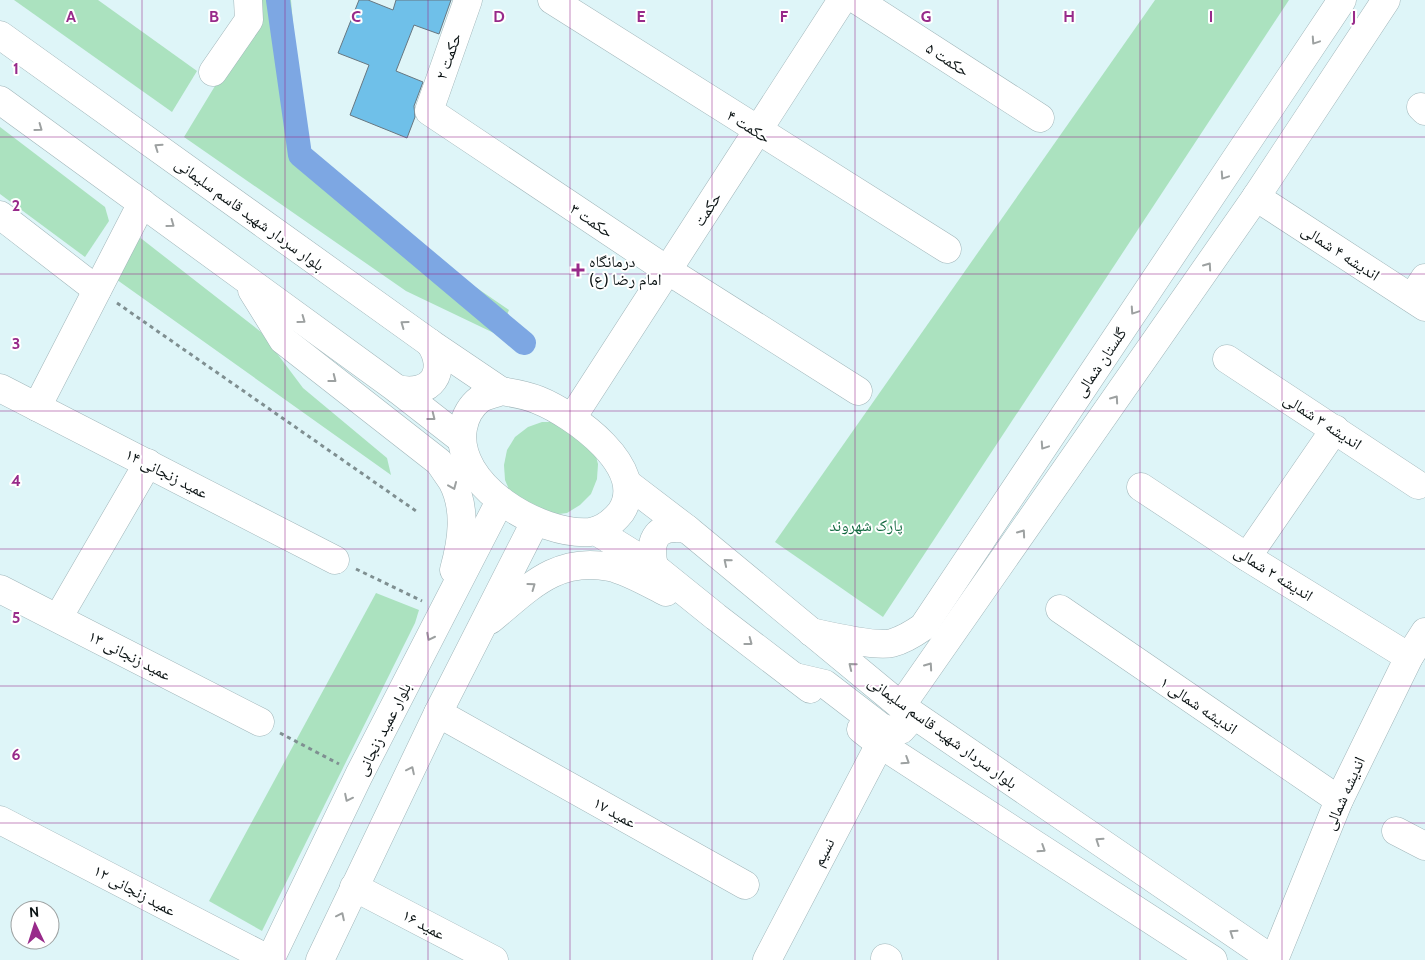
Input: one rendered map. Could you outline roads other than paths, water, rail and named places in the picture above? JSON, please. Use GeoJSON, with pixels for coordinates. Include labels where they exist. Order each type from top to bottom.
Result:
{"type":"FeatureCollection","features":[{"type":"Feature","properties":{"kind":"main road"},"geometry":{"type":"LineString","coordinates":[[213,72],[249,20],[248,0]]}},
{"type":"Feature","properties":{"kind":"main road","name":"حکمت ۲"},"geometry":{"type":"LineString","coordinates":[[429,111],[468,0]]}},
{"type":"Feature","properties":{"kind":"main road","name":"حکمت ۴"},"geometry":{"type":"LineString","coordinates":[[552,0],[757,131],[948,249]]}},
{"type":"Feature","properties":{"kind":"main road","name":"حکمت"},"geometry":{"type":"LineString","coordinates":[[572,418],[842,0]]}},
{"type":"Feature","properties":{"kind":"main road","name":"حکمت ۵"},"geometry":{"type":"LineString","coordinates":[[857,0],[1040,118]]}},
{"type":"Feature","properties":{"kind":"main road","name":"گلستان شمالی"},"geometry":{"type":"LineString","coordinates":[[811,632],[860,642],[890,644],[908,637],[923,627],[1342,0]]}},
{"type":"Feature","properties":{"kind":"main road","name":"گلستان شمالی"},"geometry":{"type":"LineString","coordinates":[[901,706],[1256,197],[1386,0]]}},
{"type":"Feature","properties":{"kind":"main road","name":"بلوار سردار شهید قاسم سلیمانی"},"geometry":{"type":"LineString","coordinates":[[0,35],[430,343],[502,391]]}},
{"type":"Feature","properties":{"kind":"main road"},"geometry":{"type":"LineString","coordinates":[[0,100],[397,390],[461,439]]}},
{"type":"Feature","properties":{"kind":"main road","name":"حکمت ۳"},"geometry":{"type":"LineString","coordinates":[[429,111],[667,270],[858,391]]}},
{"type":"Feature","properties":{"kind":"main road","name":"اندیشه ۴ شمالی"},"geometry":{"type":"LineString","coordinates":[[1256,197],[1420,294]]}},
{"type":"Feature","properties":{"kind":"main road"},"geometry":{"type":"LineString","coordinates":[[37,406],[142,203]]}},
{"type":"Feature","properties":{"kind":"main road"},"geometry":{"type":"LineString","coordinates":[[0,215],[98,290]]}},
{"type":"Feature","properties":{"kind":"main road"},"geometry":{"type":"LineString","coordinates":[[244,278],[283,340],[424,449],[439,462],[453,482],[462,514],[461,546],[444,611]]}},
{"type":"Feature","properties":{"kind":"main road"},"geometry":{"type":"LineString","coordinates":[[397,390],[411,392],[424,389],[434,380],[438,361],[437,354],[430,343]]}},
{"type":"Feature","properties":{"kind":"main road","name":"اندیشه ۳ شمالی"},"geometry":{"type":"LineString","coordinates":[[1227,359],[1418,485]]}},
{"type":"Feature","properties":{"kind":"main road","name":"عمید زنجانی ۱۴"},"geometry":{"type":"LineString","coordinates":[[0,388],[335,560]]}},
{"type":"Feature","properties":{"kind":"main road"},"geometry":{"type":"LineString","coordinates":[[502,391],[538,400],[572,418],[606,448],[620,466],[628,484],[626,504],[614,521],[596,531],[582,532],[558,529],[535,522],[500,501],[488,489],[467,460],[461,439],[465,417],[480,399],[502,391]]}},
{"type":"Feature","properties":{"kind":"main road"},"geometry":{"type":"LineString","coordinates":[[1247,557],[1335,429]]}},
{"type":"Feature","properties":{"kind":"main road"},"geometry":{"type":"LineString","coordinates":[[58,618],[148,464]]}},
{"type":"Feature","properties":{"kind":"main road","name":"بلوار سردار شهید قاسم سلیمانی"},"geometry":{"type":"LineString","coordinates":[[628,484],[687,529],[901,706],[1273,960]]}},
{"type":"Feature","properties":{"kind":"main road","name":"اندیشه ۲ شمالی"},"geometry":{"type":"LineString","coordinates":[[1141,487],[1247,557],[1409,656]]}},
{"type":"Feature","properties":{"kind":"main road","name":"بلوار عمید زنجانی"},"geometry":{"type":"LineString","coordinates":[[270,960],[359,775],[500,501]]}},
{"type":"Feature","properties":{"kind":"main road"},"geometry":{"type":"LineString","coordinates":[[320,960],[438,713],[535,522]]}},
{"type":"Feature","properties":{"kind":"main road"},"geometry":{"type":"LineString","coordinates":[[654,566],[652,554],[653,540],[662,530],[674,527],[687,529]]}},
{"type":"Feature","properties":{"kind":"main road"},"geometry":{"type":"LineString","coordinates":[[596,531],[654,566],[716,617],[880,744],[1213,960]]}},
{"type":"Feature","properties":{"kind":"main road"},"geometry":{"type":"LineString","coordinates":[[478,542],[489,537],[496,537],[507,542],[513,553],[512,565]]}},
{"type":"Feature","properties":{"kind":"main road"},"geometry":{"type":"LineString","coordinates":[[481,628],[534,583],[558,570],[584,564],[612,567],[716,617]]}},
{"type":"Feature","properties":{"kind":"main road","name":"عمید زنجانی ۱۳"},"geometry":{"type":"LineString","coordinates":[[1,591],[58,618],[260,722]]}},
{"type":"Feature","properties":{"kind":"main road","name":"اندیشه شمالی ۱"},"geometry":{"type":"LineString","coordinates":[[1060,609],[1339,800]]}},
{"type":"Feature","properties":{"kind":"main road","name":"اندیشه شمالی"},"geometry":{"type":"LineString","coordinates":[[1273,960],[1339,800],[1409,656],[1425,632]]}},
{"type":"Feature","properties":{"kind":"main road"},"geometry":{"type":"LineString","coordinates":[[795,677],[825,684],[881,727],[893,732],[901,730],[908,722],[901,706]]}},
{"type":"Feature","properties":{"kind":"main road","name":"عمید ۱۷"},"geometry":{"type":"LineString","coordinates":[[438,713],[745,885]]}},
{"type":"Feature","properties":{"kind":"main road","name":"نسیم"},"geometry":{"type":"LineString","coordinates":[[767,960],[880,744]]}},
{"type":"Feature","properties":{"kind":"main road","name":"عمید زنجانی ۱۲"},"geometry":{"type":"LineString","coordinates":[[0,820],[270,960]]}},
{"type":"Feature","properties":{"kind":"main road"},"geometry":{"type":"LineString","coordinates":[[1396,830],[1425,846]]}},
{"type":"Feature","properties":{"kind":"main road","name":"عمید ۱۶"},"geometry":{"type":"LineString","coordinates":[[354,887],[494,960]]}},
{"type":"Feature","properties":{"kind":"waterway"},"geometry":{"type":"LineString","coordinates":[[278,0],[300,155],[524,343]]}},
{"type":"Feature","properties":{"kind":"place","name":"درمانگاه امام رضا (ع)"},"geometry":{"type":"Point","coordinates":[578,270]}},
{"type":"Feature","properties":{"kind":"park label","name":"پارک شهروند"},"geometry":{"type":"Point","coordinates":[866,525]}}]}
